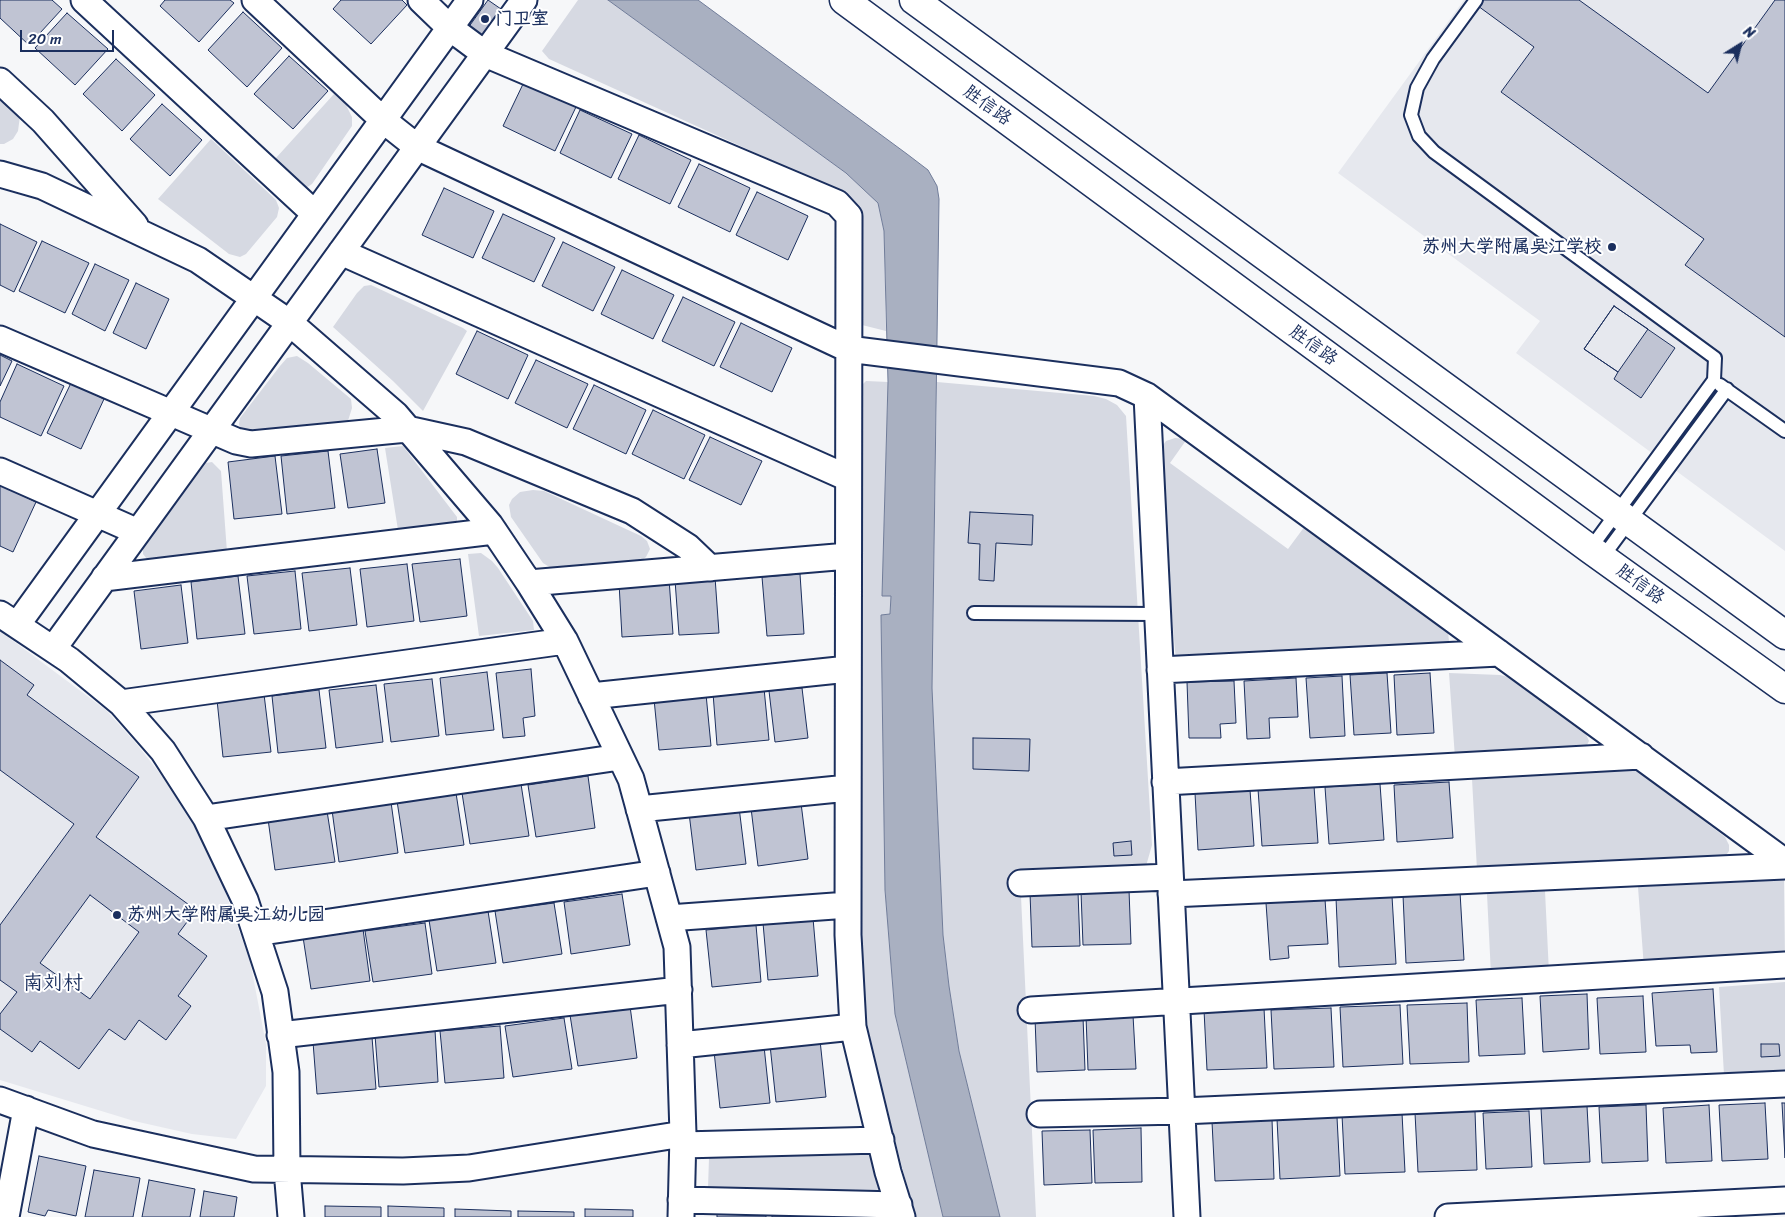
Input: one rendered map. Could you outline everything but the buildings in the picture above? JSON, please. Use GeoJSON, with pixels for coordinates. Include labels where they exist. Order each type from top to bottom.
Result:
{"type":"FeatureCollection","features":[{"type":"Feature","properties":{"kind":"street"},"geometry":{"type":"LineString","coordinates":[[84,0],[316,214]]}},
{"type":"Feature","properties":{"kind":"street"},"geometry":{"type":"LineString","coordinates":[[255,0],[383,120],[417,147],[859,350],[1119,382],[1147,396],[1785,862]]}},
{"type":"Feature","properties":{"kind":"street"},"geometry":{"type":"LineString","coordinates":[[0,174],[42,186],[198,260],[290,323],[396,415],[494,531],[529,583],[565,641],[631,779],[678,947],[682,1140],[681,1208],[900,1211],[853,1027],[848,905],[848,478],[859,350],[849,216],[837,203],[485,54],[450,28],[421,0]]}},
{"type":"Feature","properties":{"kind":"street"},"geometry":{"type":"LineString","coordinates":[[291,1217],[287,1170],[286,1072],[274,992],[246,900],[206,818],[163,751],[121,703],[69,660],[8,620],[98,515],[470,0]]}},
{"type":"Feature","properties":{"kind":"street"},"geometry":{"type":"LineString","coordinates":[[53,649],[524,0]]}},
{"type":"Feature","properties":{"kind":"street","name":"胜信路"},"geometry":{"type":"LineString","coordinates":[[844,0],[1596,553],[1785,689]]}},
{"type":"Feature","properties":{"kind":"street"},"geometry":{"type":"LineString","coordinates":[[914,0],[1785,635]]}},
{"type":"Feature","properties":{"kind":"street"},"geometry":{"type":"LineString","coordinates":[[0,81],[43,121],[141,233]]}},
{"type":"Feature","properties":{"kind":"street"},"geometry":{"type":"LineString","coordinates":[[341,252],[848,478]]}},
{"type":"Feature","properties":{"kind":"street"},"geometry":{"type":"LineString","coordinates":[[0,339],[236,441],[251,444],[407,429],[466,442],[632,512],[688,547],[710,568]]}},
{"type":"Feature","properties":{"kind":"street"},"geometry":{"type":"LineString","coordinates":[[1147,396],[1187,1217]]}},
{"type":"Feature","properties":{"kind":"street"},"geometry":{"type":"LineString","coordinates":[[0,471],[138,532]]}},
{"type":"Feature","properties":{"kind":"street"},"geometry":{"type":"LineString","coordinates":[[104,578],[494,531]]}},
{"type":"Feature","properties":{"kind":"street"},"geometry":{"type":"LineString","coordinates":[[529,583],[848,556]]}},
{"type":"Feature","properties":{"kind":"street"},"geometry":{"type":"LineString","coordinates":[[121,703],[565,641]]}},
{"type":"Feature","properties":{"kind":"street"},"geometry":{"type":"LineString","coordinates":[[1160,670],[1499,653]]}},
{"type":"Feature","properties":{"kind":"street"},"geometry":{"type":"LineString","coordinates":[[591,696],[848,669]]}},
{"type":"Feature","properties":{"kind":"street"},"geometry":{"type":"LineString","coordinates":[[1166,782],[1641,756]]}},
{"type":"Feature","properties":{"kind":"street"},"geometry":{"type":"LineString","coordinates":[[206,818],[620,758]]}},
{"type":"Feature","properties":{"kind":"street"},"geometry":{"type":"LineString","coordinates":[[638,809],[848,788]]}},
{"type":"Feature","properties":{"kind":"street"},"geometry":{"type":"LineString","coordinates":[[1021,883],[1171,885],[1785,866]]}},
{"type":"Feature","properties":{"kind":"street"},"geometry":{"type":"LineString","coordinates":[[256,933],[657,873]]}},
{"type":"Feature","properties":{"kind":"street"},"geometry":{"type":"LineString","coordinates":[[669,918],[848,905]]}},
{"type":"Feature","properties":{"kind":"street"},"geometry":{"type":"LineString","coordinates":[[1031,1010],[1785,965]]}},
{"type":"Feature","properties":{"kind":"street"},"geometry":{"type":"LineString","coordinates":[[280,1035],[679,990]]}},
{"type":"Feature","properties":{"kind":"street"},"geometry":{"type":"LineString","coordinates":[[680,1045],[853,1027]]}},
{"type":"Feature","properties":{"kind":"street"},"geometry":{"type":"LineString","coordinates":[[1040,1114],[1182,1111],[1785,1084]]}},
{"type":"Feature","properties":{"kind":"street"},"geometry":{"type":"LineString","coordinates":[[0,1100],[93,1134],[254,1170],[403,1172],[469,1168],[682,1140],[881,1140]]}},
{"type":"Feature","properties":{"kind":"street"},"geometry":{"type":"LineString","coordinates":[[6,1217],[26,1109]]}},
{"type":"Feature","properties":{"kind":"street"},"geometry":{"type":"LineString","coordinates":[[1448,1217],[1785,1200]]}},
{"type":"Feature","properties":{"kind":"lane"},"geometry":{"type":"LineString","coordinates":[[1476,0],[1433,59],[1417,88],[1411,115],[1419,136],[1434,152],[1715,358],[1714,380],[1623,517]]}},
{"type":"Feature","properties":{"kind":"lane"},"geometry":{"type":"LineString","coordinates":[[1714,380],[1785,431]]}},
{"type":"Feature","properties":{"kind":"lane"},"geometry":{"type":"LineString","coordinates":[[1596,553],[1727,389]]}},
{"type":"Feature","properties":{"kind":"lane"},"geometry":{"type":"LineString","coordinates":[[974,613],[1158,614]]}},
{"type":"Feature","properties":{"kind":"shaded area"},"geometry":{"type":"Polygon","coordinates":[[[578,0],[608,0],[846,173],[872,196],[878,203],[884,231],[886,331],[862,325],[861,211],[855,204],[840,193],[813,179],[549,59],[542,51],[578,0]]]}},
{"type":"Feature","properties":{"kind":"shaded area","name":"苏州大学附属吴江学校"},"geometry":{"type":"Polygon","coordinates":[[[1464,0],[1785,0],[1785,551],[1516,353],[1540,321],[1338,173],[1464,0]]]}},
{"type":"Feature","properties":{"kind":"shaded area"},"geometry":{"type":"Polygon","coordinates":[[[334,94],[346,105],[352,117],[352,126],[312,184],[306,188],[300,185],[275,159],[334,94]]]}},
{"type":"Feature","properties":{"kind":"shaded area"},"geometry":{"type":"Polygon","coordinates":[[[0,95],[20,116],[18,131],[13,139],[4,144],[0,144],[0,95]]]}},
{"type":"Feature","properties":{"kind":"shaded area"},"geometry":{"type":"Polygon","coordinates":[[[211,139],[276,200],[279,208],[277,217],[246,254],[240,257],[229,254],[158,199],[211,139]]]}},
{"type":"Feature","properties":{"kind":"shaded area"},"geometry":{"type":"Polygon","coordinates":[[[371,285],[467,331],[423,411],[333,327],[357,293],[364,286],[371,285]]]}},
{"type":"Feature","properties":{"kind":"shaded area"},"geometry":{"type":"Polygon","coordinates":[[[297,356],[351,399],[352,408],[347,424],[247,433],[240,428],[240,418],[280,366],[287,358],[297,356]]]}},
{"type":"Feature","properties":{"kind":"shaded area"},"geometry":{"type":"Polygon","coordinates":[[[866,381],[888,382],[882,595],[891,596],[890,614],[881,615],[885,890],[895,1014],[943,1217],[915,1217],[862,1012],[858,389],[866,381]]]}},
{"type":"Feature","properties":{"kind":"shaded area"},"geometry":{"type":"Polygon","coordinates":[[[937,382],[1094,396],[1106,399],[1117,405],[1126,416],[1152,845],[1146,866],[1020,875],[1036,1217],[1000,1217],[959,1051],[949,986],[943,935],[932,688],[937,382]]]}},
{"type":"Feature","properties":{"kind":"shaded area"},"geometry":{"type":"Polygon","coordinates":[[[1175,438],[1187,439],[1170,463],[1288,549],[1305,526],[1444,624],[1448,632],[1449,641],[1444,648],[1176,662],[1158,452],[1166,441],[1175,438]]]}},
{"type":"Feature","properties":{"kind":"shaded area"},"geometry":{"type":"Polygon","coordinates":[[[403,446],[457,517],[457,524],[398,530],[385,448],[403,446]]]}},
{"type":"Feature","properties":{"kind":"shaded area"},"geometry":{"type":"Polygon","coordinates":[[[212,462],[221,471],[227,552],[147,559],[143,554],[143,548],[206,463],[212,462]]]}},
{"type":"Feature","properties":{"kind":"shaded area"},"geometry":{"type":"Polygon","coordinates":[[[544,491],[641,536],[647,541],[650,549],[646,557],[641,561],[551,568],[543,563],[511,517],[509,505],[512,499],[520,492],[544,491]]]}},
{"type":"Feature","properties":{"kind":"shaded area"},"geometry":{"type":"Polygon","coordinates":[[[481,553],[498,568],[533,621],[534,630],[479,636],[468,554],[481,553]]]}},
{"type":"Feature","properties":{"kind":"shaded area","name":"苏州大学附属吴江幼儿园"},"geometry":{"type":"Polygon","coordinates":[[[0,631],[106,710],[135,742],[181,800],[217,869],[250,961],[266,1044],[266,1086],[236,1139],[192,1134],[134,1121],[0,1080],[0,631]]]}},
{"type":"Feature","properties":{"kind":"shaded area"},"geometry":{"type":"Polygon","coordinates":[[[1449,673],[1500,675],[1512,678],[1586,734],[1589,741],[1586,747],[1455,758],[1449,673]]]}},
{"type":"Feature","properties":{"kind":"shaded area"},"geometry":{"type":"Polygon","coordinates":[[[1636,769],[1725,837],[1729,845],[1729,851],[1724,858],[1477,870],[1472,779],[1636,769]]]}},
{"type":"Feature","properties":{"kind":"shaded area"},"geometry":{"type":"Polygon","coordinates":[[[1784,880],[1785,959],[1644,968],[1638,887],[1784,880]]]}},
{"type":"Feature","properties":{"kind":"shaded area"},"geometry":{"type":"Polygon","coordinates":[[[1545,891],[1549,973],[1491,975],[1487,894],[1545,891]]]}},
{"type":"Feature","properties":{"kind":"shaded area"},"geometry":{"type":"Polygon","coordinates":[[[1785,982],[1785,1072],[1724,1075],[1719,987],[1785,982]]]}},
{"type":"Feature","properties":{"kind":"shaded area"},"geometry":{"type":"Polygon","coordinates":[[[869,1152],[876,1157],[881,1185],[875,1193],[865,1195],[708,1188],[709,1158],[715,1154],[869,1152]]]}},
{"type":"Feature","properties":{"kind":"water"},"geometry":{"type":"Polygon","coordinates":[[[608,0],[698,0],[928,170],[937,186],[939,199],[932,688],[943,935],[959,1051],[1000,1217],[943,1217],[895,1014],[885,890],[881,615],[890,614],[891,596],[882,596],[888,382],[884,231],[878,203],[846,173],[608,0]]]}},
{"type":"Feature","properties":{"kind":"place","name":"门卫室"},"geometry":{"type":"Point","coordinates":[485,19]}},
{"type":"Feature","properties":{"kind":"place","name":"苏州大学附属吴江学校"},"geometry":{"type":"Point","coordinates":[1612,247]}},
{"type":"Feature","properties":{"kind":"place","name":"苏州大学附属吴江幼儿园"},"geometry":{"type":"Point","coordinates":[117,915]}},
{"type":"Feature","properties":{"kind":"district","name":"南刘村"},"geometry":{"type":"Point","coordinates":[53,984]}}]}
